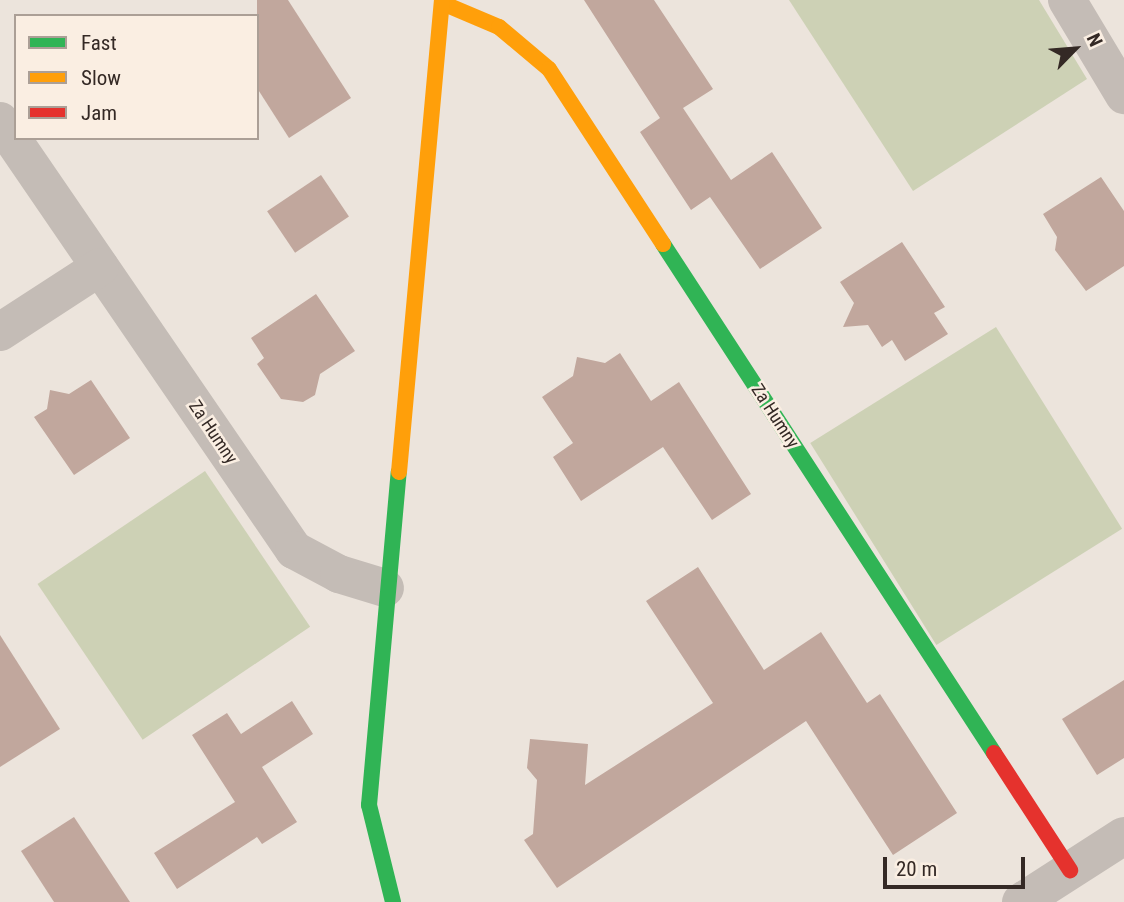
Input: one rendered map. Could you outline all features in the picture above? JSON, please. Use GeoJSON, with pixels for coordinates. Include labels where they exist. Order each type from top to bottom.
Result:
{"type":"FeatureCollection","features":[{"type":"Feature","properties":{"kind":"street"},"geometry":{"type":"LineString","coordinates":[[1067,0],[1124,95]]}},
{"type":"Feature","properties":{"kind":"street","name":"Za Humny"},"geometry":{"type":"LineString","coordinates":[[393,902],[369,804],[385,588],[442,2],[499,27],[549,69],[1070,870]]}},
{"type":"Feature","properties":{"kind":"street","name":"Za Humny"},"geometry":{"type":"LineString","coordinates":[[0,121],[294,550],[339,574],[385,588]]}},
{"type":"Feature","properties":{"kind":"street"},"geometry":{"type":"LineString","coordinates":[[0,332],[100,268]]}},
{"type":"Feature","properties":{"kind":"street"},"geometry":{"type":"LineString","coordinates":[[1021,902],[1124,836]]}},
{"type":"Feature","properties":{"kind":"green space"},"geometry":{"type":"Polygon","coordinates":[[[789,0],[1039,0],[1087,79],[913,191],[789,0]]]}},
{"type":"Feature","properties":{"kind":"green space"},"geometry":{"type":"Polygon","coordinates":[[[996,327],[1122,529],[936,645],[810,443],[996,327]]]}},
{"type":"Feature","properties":{"kind":"green space"},"geometry":{"type":"Polygon","coordinates":[[[205,471],[310,627],[143,740],[38,584],[205,471]]]}},
{"type":"Feature","properties":{"kind":"building"},"geometry":{"type":"Polygon","coordinates":[[[257,0],[288,0],[351,98],[289,138],[259,91],[257,0]]]}},
{"type":"Feature","properties":{"kind":"building"},"geometry":{"type":"Polygon","coordinates":[[[584,0],[654,0],[713,89],[683,108],[731,180],[772,152],[822,228],[760,269],[710,197],[691,210],[640,132],[660,118],[584,0]]]}},
{"type":"Feature","properties":{"kind":"building"},"geometry":{"type":"Polygon","coordinates":[[[321,175],[349,216],[295,253],[267,211],[321,175]]]}},
{"type":"Feature","properties":{"kind":"building"},"geometry":{"type":"Polygon","coordinates":[[[1101,177],[1124,211],[1124,266],[1086,291],[1055,250],[1057,237],[1043,214],[1101,177]]]}},
{"type":"Feature","properties":{"kind":"building"},"geometry":{"type":"Polygon","coordinates":[[[902,242],[945,307],[934,313],[948,334],[905,361],[892,340],[882,347],[868,325],[843,327],[854,303],[840,282],[902,242]]]}},
{"type":"Feature","properties":{"kind":"building"},"geometry":{"type":"Polygon","coordinates":[[[316,294],[355,351],[320,374],[315,395],[303,402],[281,399],[257,364],[264,358],[251,338],[316,294]]]}},
{"type":"Feature","properties":{"kind":"building"},"geometry":{"type":"Polygon","coordinates":[[[620,353],[651,401],[679,382],[751,494],[712,520],[663,447],[581,501],[553,457],[573,443],[542,397],[573,376],[577,357],[605,363],[620,353]]]}},
{"type":"Feature","properties":{"kind":"building"},"geometry":{"type":"Polygon","coordinates":[[[91,380],[130,438],[74,475],[34,417],[47,409],[50,390],[69,394],[91,380]]]}},
{"type":"Feature","properties":{"kind":"building"},"geometry":{"type":"Polygon","coordinates":[[[698,567],[764,670],[821,632],[867,703],[880,694],[957,813],[893,855],[806,721],[557,888],[524,840],[533,834],[537,780],[527,768],[530,739],[588,744],[585,785],[713,703],[646,601],[698,567]]]}},
{"type":"Feature","properties":{"kind":"building"},"geometry":{"type":"Polygon","coordinates":[[[0,635],[60,729],[0,767],[0,635]]]}},
{"type":"Feature","properties":{"kind":"building"},"geometry":{"type":"Polygon","coordinates":[[[1124,680],[1124,758],[1097,775],[1062,719],[1124,680]]]}},
{"type":"Feature","properties":{"kind":"building"},"geometry":{"type":"Polygon","coordinates":[[[292,701],[313,734],[262,767],[297,822],[262,844],[257,837],[177,889],[154,853],[235,802],[192,735],[227,713],[241,734],[292,701]]]}},
{"type":"Feature","properties":{"kind":"building"},"geometry":{"type":"Polygon","coordinates":[[[74,817],[130,902],[54,902],[21,851],[74,817]]]}},
{"type":"Feature","properties":{"kind":"traffic: fast"},"geometry":{"type":"LineString","coordinates":[[663,244],[994,753]]}},
{"type":"Feature","properties":{"kind":"traffic: fast"},"geometry":{"type":"LineString","coordinates":[[393,902],[369,805],[399,472]]}},
{"type":"Feature","properties":{"kind":"traffic: slow"},"geometry":{"type":"LineString","coordinates":[[399,472],[442,0]]}},
{"type":"Feature","properties":{"kind":"traffic: slow"},"geometry":{"type":"LineString","coordinates":[[442,3],[499,27],[549,69],[663,244]]}},
{"type":"Feature","properties":{"kind":"traffic: jam"},"geometry":{"type":"LineString","coordinates":[[994,753],[1070,870]]}}]}
